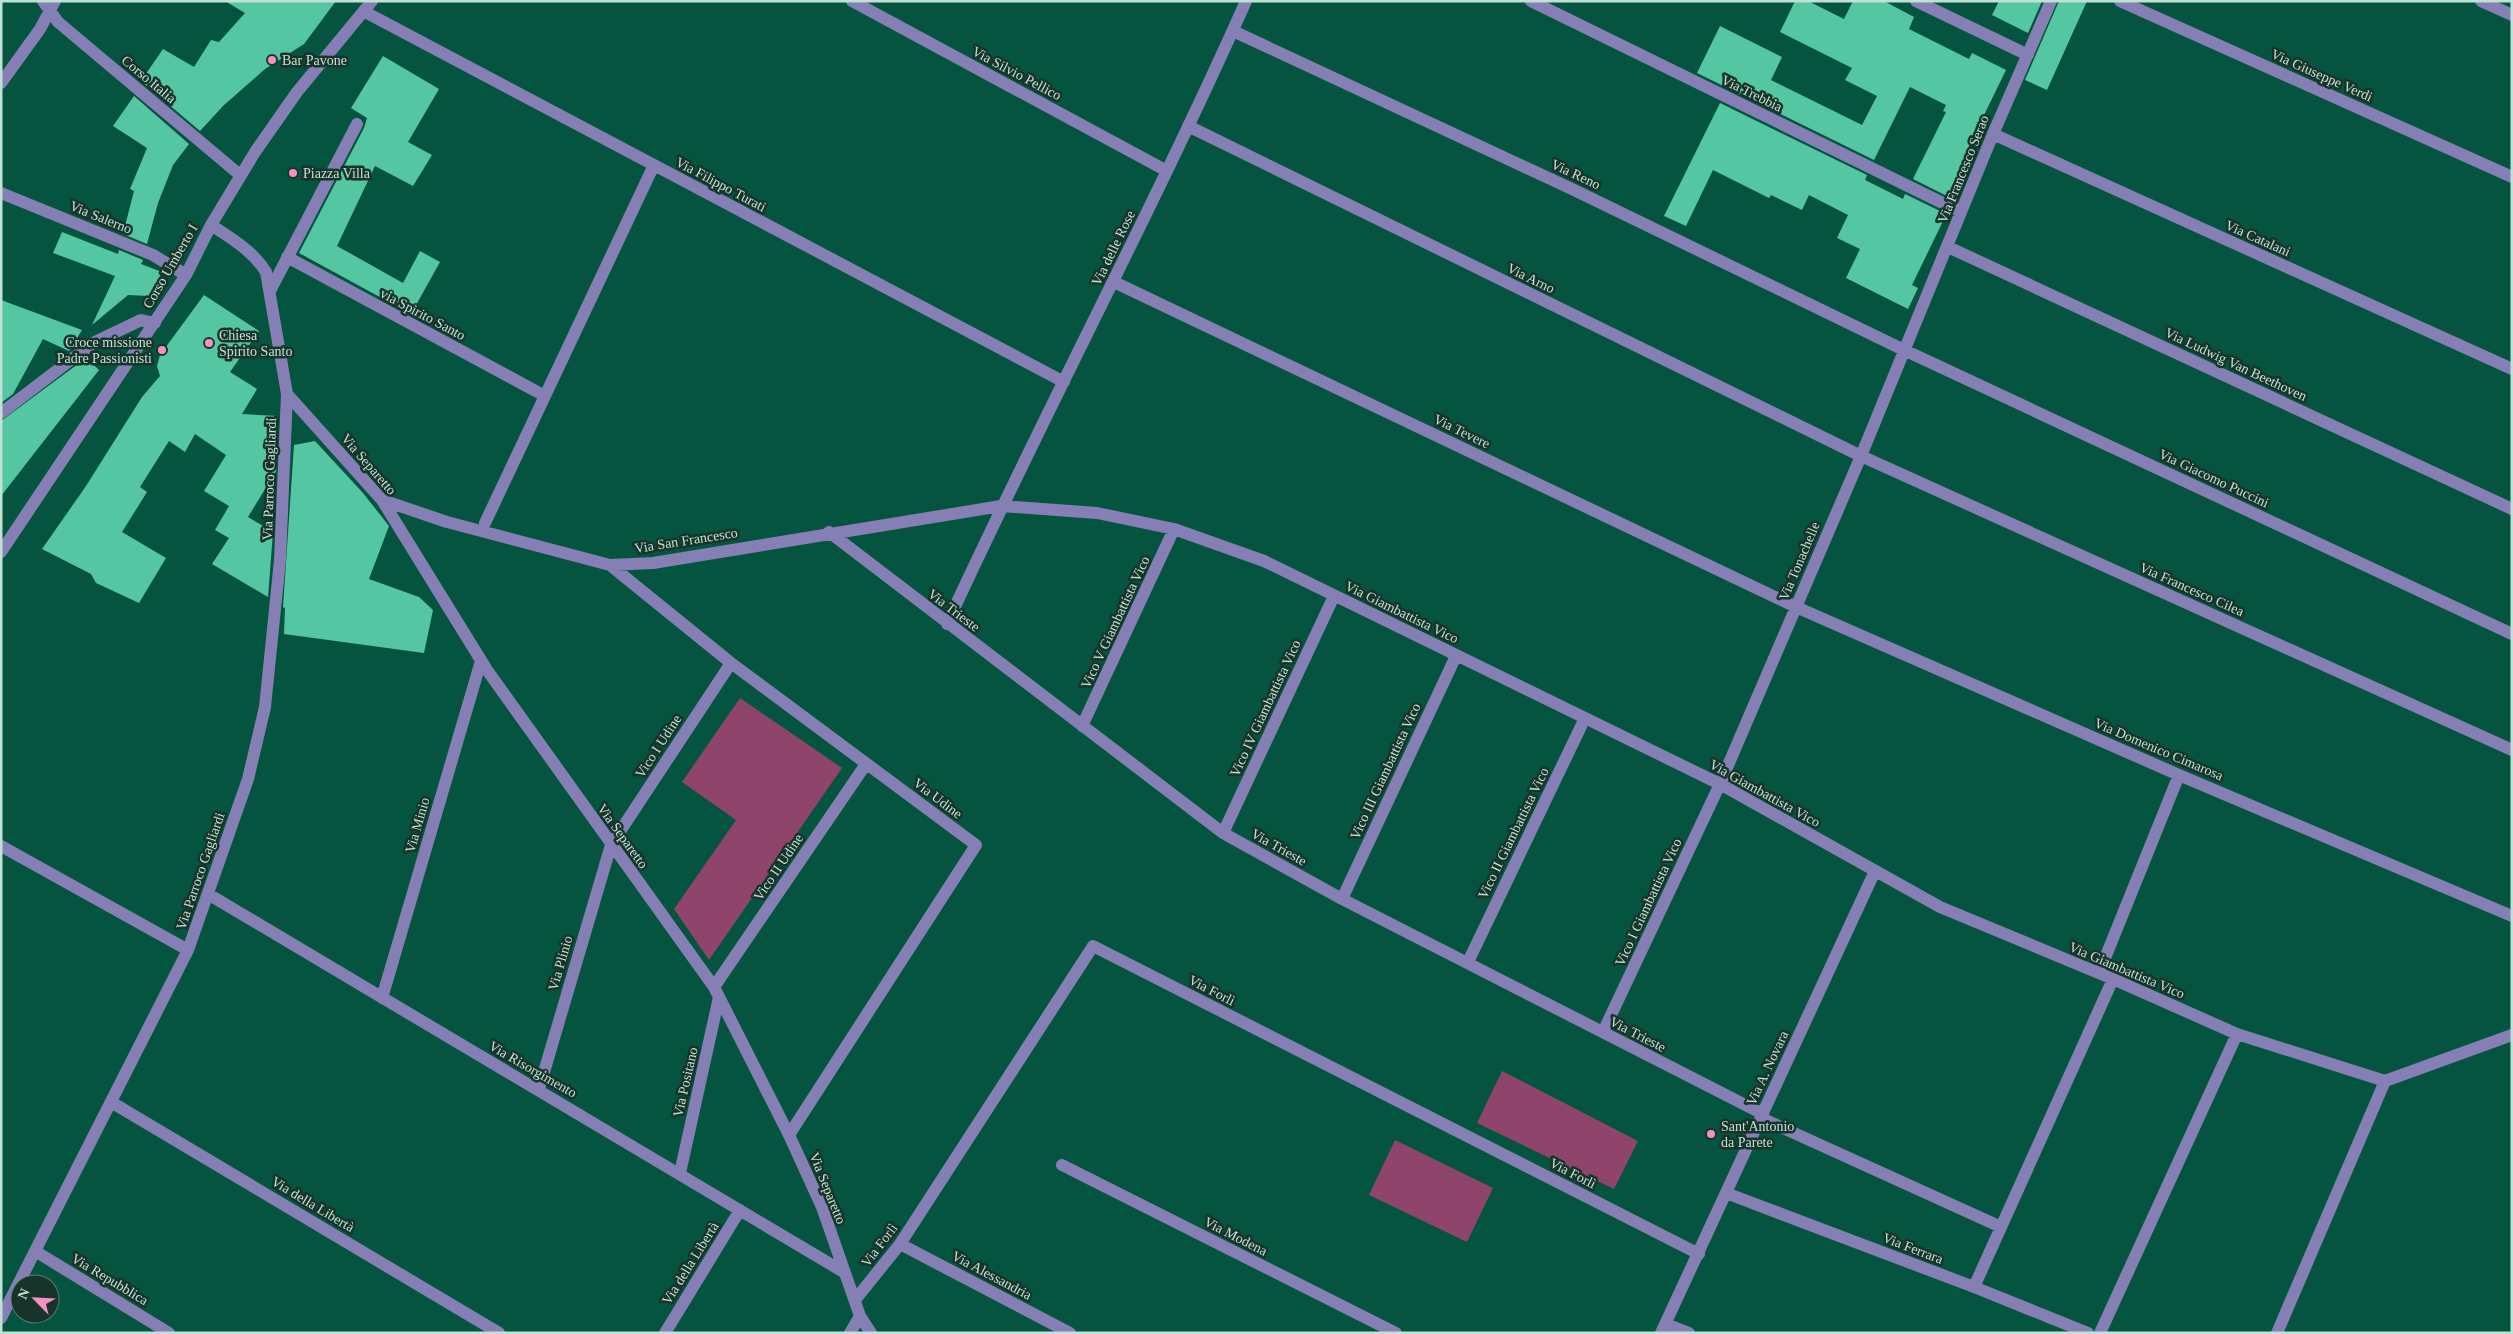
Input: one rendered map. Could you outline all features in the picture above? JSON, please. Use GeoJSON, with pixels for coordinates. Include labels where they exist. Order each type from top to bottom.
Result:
{"type":"FeatureCollection","features":[{"type":"Feature","properties":{"kind":"street","name":"Corso Umberto I"},"geometry":{"type":"LineString","coordinates":[[1,552],[186,275],[211,225],[240,175],[297,92],[365,12],[372,1]]}},
{"type":"Feature","properties":{"kind":"street","name":"Via Silvio Pellico"},"geometry":{"type":"LineString","coordinates":[[852,1],[1167,170]]}},
{"type":"Feature","properties":{"kind":"street","name":"Via delle Rose"},"geometry":{"type":"LineString","coordinates":[[947,624],[1001,506],[1114,282],[1246,1]]}},
{"type":"Feature","properties":{"kind":"street","name":"Via Trebbia"},"geometry":{"type":"LineString","coordinates":[[1531,1],[1961,212]]}},
{"type":"Feature","properties":{"kind":"street"},"geometry":{"type":"LineString","coordinates":[[1916,1],[2028,55]]}},
{"type":"Feature","properties":{"kind":"street","name":"Via Francesco Serao"},"geometry":{"type":"LineString","coordinates":[[1904,350],[1993,134],[2051,1]]}},
{"type":"Feature","properties":{"kind":"street","name":"Via Giuseppe Verdi"},"geometry":{"type":"LineString","coordinates":[[2120,1],[2512,177]]}},
{"type":"Feature","properties":{"kind":"street"},"geometry":{"type":"LineString","coordinates":[[2481,1],[2512,15]]}},
{"type":"Feature","properties":{"kind":"street"},"geometry":{"type":"LineString","coordinates":[[1,83],[40,29],[49,4]]}},
{"type":"Feature","properties":{"kind":"street","name":"Corso Italia"},"geometry":{"type":"LineString","coordinates":[[49,4],[58,22],[240,175]]}},
{"type":"Feature","properties":{"kind":"street","name":"Via Filippo Turati"},"geometry":{"type":"LineString","coordinates":[[365,12],[1064,382]]}},
{"type":"Feature","properties":{"kind":"street","name":"Via Reno"},"geometry":{"type":"LineString","coordinates":[[1233,31],[1572,189],[1904,350]]}},
{"type":"Feature","properties":{"kind":"street"},"geometry":{"type":"LineString","coordinates":[[270,291],[357,124]]}},
{"type":"Feature","properties":{"kind":"street","name":"Via Arno"},"geometry":{"type":"LineString","coordinates":[[1188,126],[1861,456]]}},
{"type":"Feature","properties":{"kind":"street","name":"Via Catalani"},"geometry":{"type":"LineString","coordinates":[[1993,134],[2512,369]]}},
{"type":"Feature","properties":{"kind":"street"},"geometry":{"type":"LineString","coordinates":[[485,523],[654,165]]}},
{"type":"Feature","properties":{"kind":"street","name":"Via Salerno"},"geometry":{"type":"LineString","coordinates":[[1,193],[154,255],[186,275]]}},
{"type":"Feature","properties":{"kind":"street"},"geometry":{"type":"LineString","coordinates":[[211,225],[245,248],[259,261],[266,272],[287,394]]}},
{"type":"Feature","properties":{"kind":"street","name":"Via Ludwig Van Beethoven"},"geometry":{"type":"LineString","coordinates":[[1948,247],[2512,509]]}},
{"type":"Feature","properties":{"kind":"street","name":"via Spirito Santo"},"geometry":{"type":"LineString","coordinates":[[287,258],[545,396]]}},
{"type":"Feature","properties":{"kind":"street","name":"Via Tevere"},"geometry":{"type":"LineString","coordinates":[[1114,282],[1796,607]]}},
{"type":"Feature","properties":{"kind":"street"},"geometry":{"type":"LineString","coordinates":[[1,413],[93,344],[141,320],[155,323]]}},
{"type":"Feature","properties":{"kind":"street","name":"Via Tonachelle"},"geometry":{"type":"LineString","coordinates":[[1720,784],[1861,456],[1904,350]]}},
{"type":"Feature","properties":{"kind":"street","name":"Via Giacomo Puccini"},"geometry":{"type":"LineString","coordinates":[[1904,350],[2512,634]]}},
{"type":"Feature","properties":{"kind":"street","name":"Via Separetto"},"geometry":{"type":"LineString","coordinates":[[287,394],[382,500],[481,661],[717,992],[789,1135],[822,1207],[842,1271],[860,1316],[871,1333]]}},
{"type":"Feature","properties":{"kind":"street","name":"Via Parroco Gagliardi"},"geometry":{"type":"LineString","coordinates":[[1,1318],[188,950],[248,778],[265,707],[280,560],[287,394]]}},
{"type":"Feature","properties":{"kind":"street","name":"Via Francesco Cilea"},"geometry":{"type":"LineString","coordinates":[[1861,456],[2512,750]]}},
{"type":"Feature","properties":{"kind":"street","name":"Via San Francesco"},"geometry":{"type":"LineString","coordinates":[[382,500],[466,528],[610,565],[653,563],[828,532],[1001,506]]}},
{"type":"Feature","properties":{"kind":"street","name":"Via Giambattista Vico"},"geometry":{"type":"LineString","coordinates":[[1001,506],[1097,513],[1174,530],[1264,561],[1720,784],[1940,907],[2113,979],[2236,1034],[2385,1081]]}},
{"type":"Feature","properties":{"kind":"street","name":"Vico V Giambattista Vico"},"geometry":{"type":"LineString","coordinates":[[1082,726],[1174,530]]}},
{"type":"Feature","properties":{"kind":"street","name":"Via Trieste"},"geometry":{"type":"LineString","coordinates":[[828,532],[1222,833],[1342,899],[1468,962],[1762,1116],[2001,1227]]}},
{"type":"Feature","properties":{"kind":"street","name":"Via Udine"},"geometry":{"type":"LineString","coordinates":[[610,565],[731,663],[976,845],[789,1135]]}},
{"type":"Feature","properties":{"kind":"street","name":"Vico IV Giambattista Vico"},"geometry":{"type":"LineString","coordinates":[[1222,833],[1334,596]]}},
{"type":"Feature","properties":{"kind":"street","name":"Via Domenico Cimarosa"},"geometry":{"type":"LineString","coordinates":[[1796,607],[2179,775],[2512,916]]}},
{"type":"Feature","properties":{"kind":"street","name":"Vico III Giambattista Vico"},"geometry":{"type":"LineString","coordinates":[[1342,899],[1456,656]]}},
{"type":"Feature","properties":{"kind":"street","name":"Via Minio"},"geometry":{"type":"LineString","coordinates":[[382,998],[481,661]]}},
{"type":"Feature","properties":{"kind":"street","name":"Vico I Udine"},"geometry":{"type":"LineString","coordinates":[[611,845],[731,663]]}},
{"type":"Feature","properties":{"kind":"street","name":"Vico II Giambattista Vico"},"geometry":{"type":"LineString","coordinates":[[1468,962],[1585,718]]}},
{"type":"Feature","properties":{"kind":"street","name":"Vico II Udine"},"geometry":{"type":"LineString","coordinates":[[717,992],[866,764]]}},
{"type":"Feature","properties":{"kind":"street"},"geometry":{"type":"LineString","coordinates":[[2099,973],[2179,775]]}},
{"type":"Feature","properties":{"kind":"street","name":"Vico I Giambattista Vico"},"geometry":{"type":"LineString","coordinates":[[1603,1032],[1720,784]]}},
{"type":"Feature","properties":{"kind":"street","name":"Via Plinio"},"geometry":{"type":"LineString","coordinates":[[539,1089],[611,845]]}},
{"type":"Feature","properties":{"kind":"street"},"geometry":{"type":"LineString","coordinates":[[1,846],[188,950]]}},
{"type":"Feature","properties":{"kind":"street","name":"Via A. Novara"},"geometry":{"type":"LineString","coordinates":[[1663,1329],[1875,871]]}},
{"type":"Feature","properties":{"kind":"street","name":"Via Risorgimento"},"geometry":{"type":"LineString","coordinates":[[208,894],[539,1089],[842,1271]]}},
{"type":"Feature","properties":{"kind":"street","name":"Via Forlì"},"geometry":{"type":"LineString","coordinates":[[855,1300],[900,1244],[1093,946],[1699,1254]]}},
{"type":"Feature","properties":{"kind":"street"},"geometry":{"type":"LineString","coordinates":[[1974,1287],[2113,979]]}},
{"type":"Feature","properties":{"kind":"street","name":"Via Positano"},"geometry":{"type":"LineString","coordinates":[[680,1173],[717,992]]}},
{"type":"Feature","properties":{"kind":"street"},"geometry":{"type":"LineString","coordinates":[[2100,1333],[2236,1034]]}},
{"type":"Feature","properties":{"kind":"street"},"geometry":{"type":"LineString","coordinates":[[2277,1333],[2385,1081],[2512,1035]]}},
{"type":"Feature","properties":{"kind":"street","name":"Via della Libertà"},"geometry":{"type":"LineString","coordinates":[[111,1102],[499,1333]]}},
{"type":"Feature","properties":{"kind":"street","name":"Via Modena"},"geometry":{"type":"LineString","coordinates":[[1062,1165],[1396,1333]]}},
{"type":"Feature","properties":{"kind":"street","name":"Via Ferrara"},"geometry":{"type":"LineString","coordinates":[[1726,1194],[1974,1287],[2088,1333]]}},
{"type":"Feature","properties":{"kind":"street","name":"Via della Libertà"},"geometry":{"type":"LineString","coordinates":[[665,1333],[740,1210]]}},
{"type":"Feature","properties":{"kind":"street","name":"Via Alessandria"},"geometry":{"type":"LineString","coordinates":[[900,1244],[1070,1333]]}},
{"type":"Feature","properties":{"kind":"street","name":"Via Repubblica"},"geometry":{"type":"LineString","coordinates":[[35,1251],[169,1333]]}},
{"type":"Feature","properties":{"kind":"street"},"geometry":{"type":"LineString","coordinates":[[850,1333],[860,1316]]}},
{"type":"Feature","properties":{"kind":"street"},"geometry":{"type":"LineString","coordinates":[[1663,1329],[1689,1333]]}},
{"type":"Feature","properties":{"kind":"shaded area"},"geometry":{"type":"Polygon","coordinates":[[[740,698],[842,768],[709,960],[674,909],[736,820],[682,782],[740,698]]]}},
{"type":"Feature","properties":{"kind":"shaded area"},"geometry":{"type":"Polygon","coordinates":[[[1502,1071],[1638,1141],[1614,1189],[1477,1123],[1502,1071]]]}},
{"type":"Feature","properties":{"kind":"shaded area"},"geometry":{"type":"Polygon","coordinates":[[[1395,1140],[1493,1188],[1467,1242],[1369,1195],[1395,1140]]]}},
{"type":"Feature","properties":{"kind":"building"},"geometry":{"type":"Polygon","coordinates":[[[225,1],[336,1],[304,44],[265,69],[223,106],[200,131],[141,81],[163,49],[194,67],[211,40],[219,42],[245,13],[225,1]]]}},
{"type":"Feature","properties":{"kind":"building"},"geometry":{"type":"Polygon","coordinates":[[[1795,1],[1808,1],[1844,19],[1853,1],[1884,1],[1914,17],[1909,29],[1969,59],[1972,53],[2006,70],[1966,152],[1970,154],[1949,197],[1913,179],[1946,112],[1943,111],[1946,105],[1910,87],[1874,160],[1697,73],[1720,26],[1782,57],[1771,80],[1862,125],[1877,96],[1845,80],[1852,68],[1780,32],[1795,1]]]}},
{"type":"Feature","properties":{"kind":"building"},"geometry":{"type":"Polygon","coordinates":[[[1999,1],[2042,1],[2028,33],[1992,15],[1999,1]]]}},
{"type":"Feature","properties":{"kind":"building"},"geometry":{"type":"Polygon","coordinates":[[[2059,1],[2087,1],[2047,90],[2025,80],[2059,1]]]}},
{"type":"Feature","properties":{"kind":"building"},"geometry":{"type":"Polygon","coordinates":[[[383,56],[439,89],[408,142],[432,155],[413,186],[375,166],[337,246],[403,283],[420,251],[440,262],[411,314],[299,253],[364,128],[367,118],[351,108],[383,56]]]}},
{"type":"Feature","properties":{"kind":"building"},"geometry":{"type":"Polygon","coordinates":[[[134,96],[189,144],[173,165],[158,203],[147,244],[123,234],[134,191],[130,189],[147,148],[113,126],[134,96]]]}},
{"type":"Feature","properties":{"kind":"building"},"geometry":{"type":"Polygon","coordinates":[[[1720,103],[1867,175],[1865,180],[1903,199],[1905,194],[1942,212],[1939,217],[1944,219],[1912,285],[1918,288],[1908,309],[1846,278],[1860,249],[1837,238],[1848,215],[1809,195],[1802,210],[1771,195],[1769,198],[1713,170],[1686,226],[1664,216],[1720,103]]]}},
{"type":"Feature","properties":{"kind":"building"},"geometry":{"type":"Polygon","coordinates":[[[62,232],[118,254],[119,250],[143,260],[141,264],[162,272],[149,296],[128,295],[92,325],[115,276],[53,253],[62,232]]]}},
{"type":"Feature","properties":{"kind":"building"},"geometry":{"type":"Polygon","coordinates":[[[204,295],[259,331],[230,372],[257,389],[242,414],[278,416],[272,449],[277,448],[276,471],[248,517],[273,532],[268,597],[212,564],[229,538],[215,530],[229,506],[204,491],[226,455],[195,434],[185,452],[169,441],[140,487],[147,492],[122,532],[166,558],[139,603],[96,583],[91,574],[42,549],[86,486],[142,397],[160,376],[157,366],[160,355],[204,295]]]}},
{"type":"Feature","properties":{"kind":"building"},"geometry":{"type":"Polygon","coordinates":[[[1,300],[82,330],[69,351],[43,339],[13,394],[1,403],[1,300]]]}},
{"type":"Feature","properties":{"kind":"building"},"geometry":{"type":"Polygon","coordinates":[[[86,358],[99,370],[1,496],[1,421],[86,358]]]}},
{"type":"Feature","properties":{"kind":"building"},"geometry":{"type":"Polygon","coordinates":[[[315,441],[363,493],[389,526],[369,579],[419,597],[433,610],[424,653],[284,634],[285,608],[283,607],[294,445],[315,441]]]}},
{"type":"Feature","properties":{"kind":"place","name":"Bar Pavone"},"geometry":{"type":"Point","coordinates":[272,60]}},
{"type":"Feature","properties":{"kind":"place","name":"Piazza Villa"},"geometry":{"type":"Point","coordinates":[293,173]}},
{"type":"Feature","properties":{"kind":"place","name":"Chiesa Spirito Santo"},"geometry":{"type":"Point","coordinates":[209,343]}},
{"type":"Feature","properties":{"kind":"place","name":"Croce missione Padre Passionisti"},"geometry":{"type":"Point","coordinates":[162,350]}},
{"type":"Feature","properties":{"kind":"place","name":"Sant'Antonio da Parete"},"geometry":{"type":"Point","coordinates":[1711,1134]}}]}
